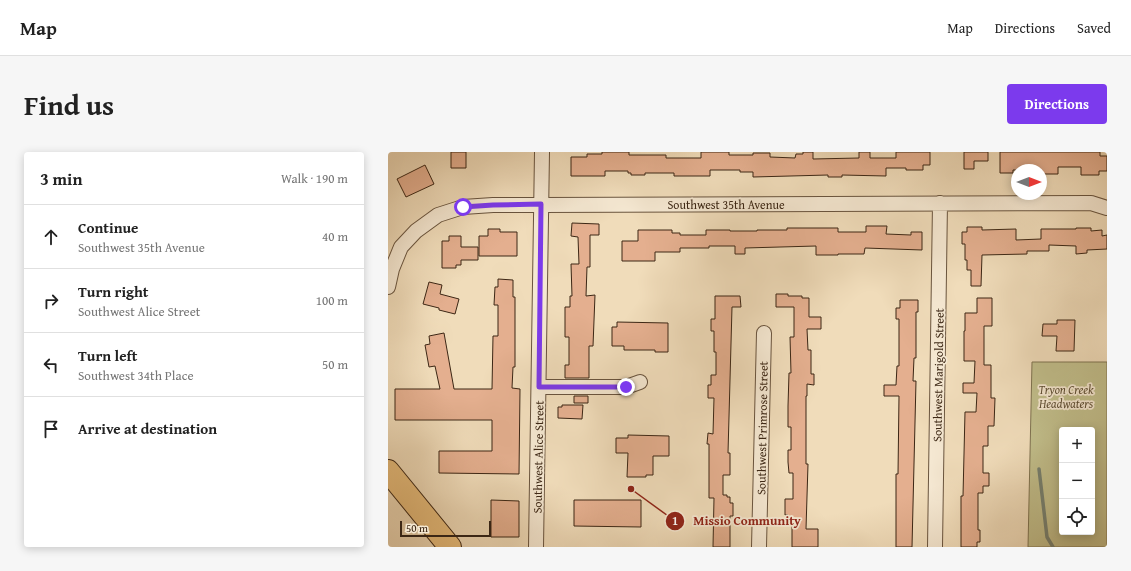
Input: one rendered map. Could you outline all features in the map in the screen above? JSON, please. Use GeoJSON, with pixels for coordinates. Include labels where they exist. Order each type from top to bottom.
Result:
{"type":"FeatureCollection","features":[{"type":"Feature","properties":{"kind":"main road"},"geometry":{"type":"LineString","coordinates":[[388,471],[450,547]]}},
{"type":"Feature","properties":{"kind":"street","name":"Southwest Alice Street"},"geometry":{"type":"LineString","coordinates":[[536,547],[542,152]]}},
{"type":"Feature","properties":{"kind":"street","name":"Southwest Marigold Street"},"geometry":{"type":"LineString","coordinates":[[935,547],[940,203]]}},
{"type":"Feature","properties":{"kind":"street","name":"Southwest 35th Avenue"},"geometry":{"type":"LineString","coordinates":[[388,287],[392,269],[401,247],[416,231],[438,215],[463,207],[541,204],[1091,203],[1107,208]]}},
{"type":"Feature","properties":{"kind":"street","name":"Southwest Primrose Street"},"geometry":{"type":"LineString","coordinates":[[759,547],[764,333]]}},
{"type":"Feature","properties":{"kind":"street"},"geometry":{"type":"LineString","coordinates":[[539,387],[626,387],[640,382]]}},
{"type":"Feature","properties":{"kind":"green space","name":"Tryon Creek Headwaters"},"geometry":{"type":"Polygon","coordinates":[[[1032,362],[1107,362],[1107,547],[1028,547],[1032,362]]]}},
{"type":"Feature","properties":{"kind":"building"},"geometry":{"type":"Polygon","coordinates":[[[451,152],[466,152],[466,168],[451,168],[451,152]]]}},
{"type":"Feature","properties":{"kind":"building"},"geometry":{"type":"Polygon","coordinates":[[[602,152],[629,152],[629,155],[666,155],[666,158],[701,158],[701,152],[729,152],[729,155],[770,153],[770,157],[795,158],[796,154],[813,152],[813,159],[859,158],[859,152],[870,152],[870,158],[896,158],[896,152],[930,152],[930,165],[923,165],[923,170],[886,168],[886,176],[842,175],[842,177],[828,177],[828,175],[753,177],[753,172],[740,172],[740,170],[710,170],[710,176],[674,176],[674,173],[645,173],[645,175],[631,175],[628,171],[605,171],[605,176],[571,176],[571,157],[587,157],[587,154],[602,154],[602,152]]]}},
{"type":"Feature","properties":{"kind":"building"},"geometry":{"type":"Polygon","coordinates":[[[964,152],[988,152],[988,161],[974,161],[974,169],[964,169],[964,152]]]}},
{"type":"Feature","properties":{"kind":"building"},"geometry":{"type":"Polygon","coordinates":[[[1000,152],[1100,152],[1100,156],[1107,156],[1107,171],[1099,171],[1099,175],[1081,175],[1081,167],[1058,167],[1058,174],[1047,174],[1047,164],[1011,164],[1011,173],[1000,173],[1000,152]]]}},
{"type":"Feature","properties":{"kind":"building"},"geometry":{"type":"Polygon","coordinates":[[[425,165],[434,184],[406,197],[397,179],[425,165]]]}},
{"type":"Feature","properties":{"kind":"building"},"geometry":{"type":"Polygon","coordinates":[[[572,223],[599,224],[599,235],[590,235],[590,267],[587,267],[586,296],[595,295],[593,346],[589,346],[589,378],[565,378],[565,365],[569,365],[569,337],[565,337],[565,307],[570,307],[570,296],[572,296],[571,264],[579,264],[578,237],[571,236],[572,223]]]}},
{"type":"Feature","properties":{"kind":"building"},"geometry":{"type":"Polygon","coordinates":[[[866,226],[887,226],[886,234],[911,235],[911,232],[922,232],[922,250],[865,248],[864,254],[816,255],[816,246],[745,248],[745,254],[735,254],[735,246],[709,246],[709,248],[680,248],[680,252],[655,252],[655,261],[622,261],[622,241],[638,241],[638,230],[672,230],[672,233],[680,233],[680,235],[706,235],[706,230],[757,231],[787,230],[787,228],[838,228],[838,232],[866,232],[866,226]]]}},
{"type":"Feature","properties":{"kind":"building"},"geometry":{"type":"Polygon","coordinates":[[[967,227],[982,227],[982,230],[1016,229],[1016,240],[1041,239],[1041,229],[1091,228],[1091,231],[1102,230],[1102,236],[1107,235],[1107,249],[1087,250],[1087,253],[1076,254],[1076,246],[1049,245],[1049,251],[1027,251],[1027,254],[982,255],[981,286],[971,286],[971,270],[967,270],[967,260],[965,260],[965,244],[962,244],[962,232],[967,232],[967,227]]]}},
{"type":"Feature","properties":{"kind":"building"},"geometry":{"type":"Polygon","coordinates":[[[488,229],[500,229],[500,232],[517,232],[517,256],[479,256],[479,236],[488,236],[488,229]]]}},
{"type":"Feature","properties":{"kind":"building"},"geometry":{"type":"Polygon","coordinates":[[[449,236],[461,236],[461,247],[478,247],[478,260],[461,260],[461,265],[456,265],[456,268],[442,268],[442,241],[449,241],[449,236]]]}},
{"type":"Feature","properties":{"kind":"building"},"geometry":{"type":"Polygon","coordinates":[[[498,279],[513,280],[513,297],[515,297],[515,367],[513,367],[512,388],[520,389],[519,474],[439,473],[439,451],[492,451],[492,420],[395,420],[395,389],[440,389],[435,366],[429,367],[425,345],[430,344],[429,336],[444,333],[454,389],[492,389],[493,336],[498,336],[498,305],[494,305],[495,287],[498,287],[498,279]]]}},
{"type":"Feature","properties":{"kind":"building"},"geometry":{"type":"Polygon","coordinates":[[[429,282],[442,285],[440,294],[459,299],[455,314],[423,304],[429,282]]]}},
{"type":"Feature","properties":{"kind":"building"},"geometry":{"type":"Polygon","coordinates":[[[776,294],[788,294],[788,296],[802,296],[802,298],[809,298],[809,317],[821,317],[821,329],[807,329],[808,350],[811,350],[811,374],[814,374],[814,385],[807,384],[806,396],[806,464],[808,464],[806,529],[818,529],[818,547],[792,547],[792,521],[788,521],[788,515],[785,515],[785,499],[793,499],[793,473],[789,473],[788,462],[788,450],[791,450],[791,427],[788,427],[788,406],[789,373],[791,373],[790,337],[794,337],[794,307],[776,307],[776,294]]]}},
{"type":"Feature","properties":{"kind":"building"},"geometry":{"type":"Polygon","coordinates":[[[715,296],[740,296],[741,307],[732,307],[728,453],[730,453],[730,475],[723,475],[723,495],[730,497],[730,503],[733,503],[733,516],[730,516],[730,547],[713,547],[714,498],[709,498],[709,444],[707,444],[708,433],[713,434],[714,398],[708,398],[708,385],[711,385],[711,375],[716,375],[714,331],[711,331],[711,319],[715,319],[715,296]]]}},
{"type":"Feature","properties":{"kind":"building"},"geometry":{"type":"Polygon","coordinates":[[[977,298],[992,298],[992,326],[984,326],[984,365],[991,365],[991,398],[995,398],[994,426],[988,426],[988,446],[983,446],[983,473],[989,473],[989,486],[983,486],[983,493],[978,493],[978,530],[980,530],[980,542],[977,542],[977,547],[961,547],[961,496],[963,496],[965,412],[976,412],[977,393],[963,393],[963,383],[974,383],[975,361],[964,361],[965,313],[977,313],[977,298]]]}},
{"type":"Feature","properties":{"kind":"building"},"geometry":{"type":"Polygon","coordinates":[[[900,300],[918,300],[918,312],[916,312],[916,358],[914,358],[913,381],[916,381],[912,547],[896,547],[896,474],[898,474],[899,396],[884,396],[884,385],[896,385],[897,366],[899,366],[899,319],[896,319],[896,308],[900,308],[900,300]]]}},
{"type":"Feature","properties":{"kind":"building"},"geometry":{"type":"Polygon","coordinates":[[[1057,320],[1075,320],[1074,351],[1056,351],[1057,336],[1042,336],[1043,324],[1057,324],[1057,320]]]}},
{"type":"Feature","properties":{"kind":"building"},"geometry":{"type":"Polygon","coordinates":[[[617,322],[668,323],[668,352],[655,352],[655,350],[624,350],[624,346],[612,346],[612,327],[617,327],[617,322]]]}},
{"type":"Feature","properties":{"kind":"building"},"geometry":{"type":"Polygon","coordinates":[[[574,396],[588,396],[588,403],[574,403],[574,396]]]}},
{"type":"Feature","properties":{"kind":"building"},"geometry":{"type":"Polygon","coordinates":[[[562,405],[583,405],[582,419],[558,418],[558,407],[562,407],[562,405]]]}},
{"type":"Feature","properties":{"kind":"building"},"geometry":{"type":"Polygon","coordinates":[[[628,435],[669,436],[669,456],[653,456],[653,475],[646,475],[646,477],[627,477],[628,453],[616,453],[616,438],[628,438],[628,435]]]}},
{"type":"Feature","properties":{"kind":"building"},"geometry":{"type":"Polygon","coordinates":[[[491,500],[519,501],[519,537],[491,537],[491,500]]]}},
{"type":"Feature","properties":{"kind":"building"},"geometry":{"type":"Polygon","coordinates":[[[574,500],[641,500],[641,527],[574,526],[574,500]]]}},
{"type":"Feature","properties":{"kind":"waterway"},"geometry":{"type":"LineString","coordinates":[[1039,469],[1047,537],[1053,547]]}},
{"type":"Feature","properties":{"kind":"place","name":"Missio Community"},"geometry":{"type":"Point","coordinates":[631,489]}},
{"type":"Feature","properties":{"kind":"route"},"geometry":{"type":"LineString","coordinates":[[463,207],[541,204],[539,387],[626,387]]}}]}
